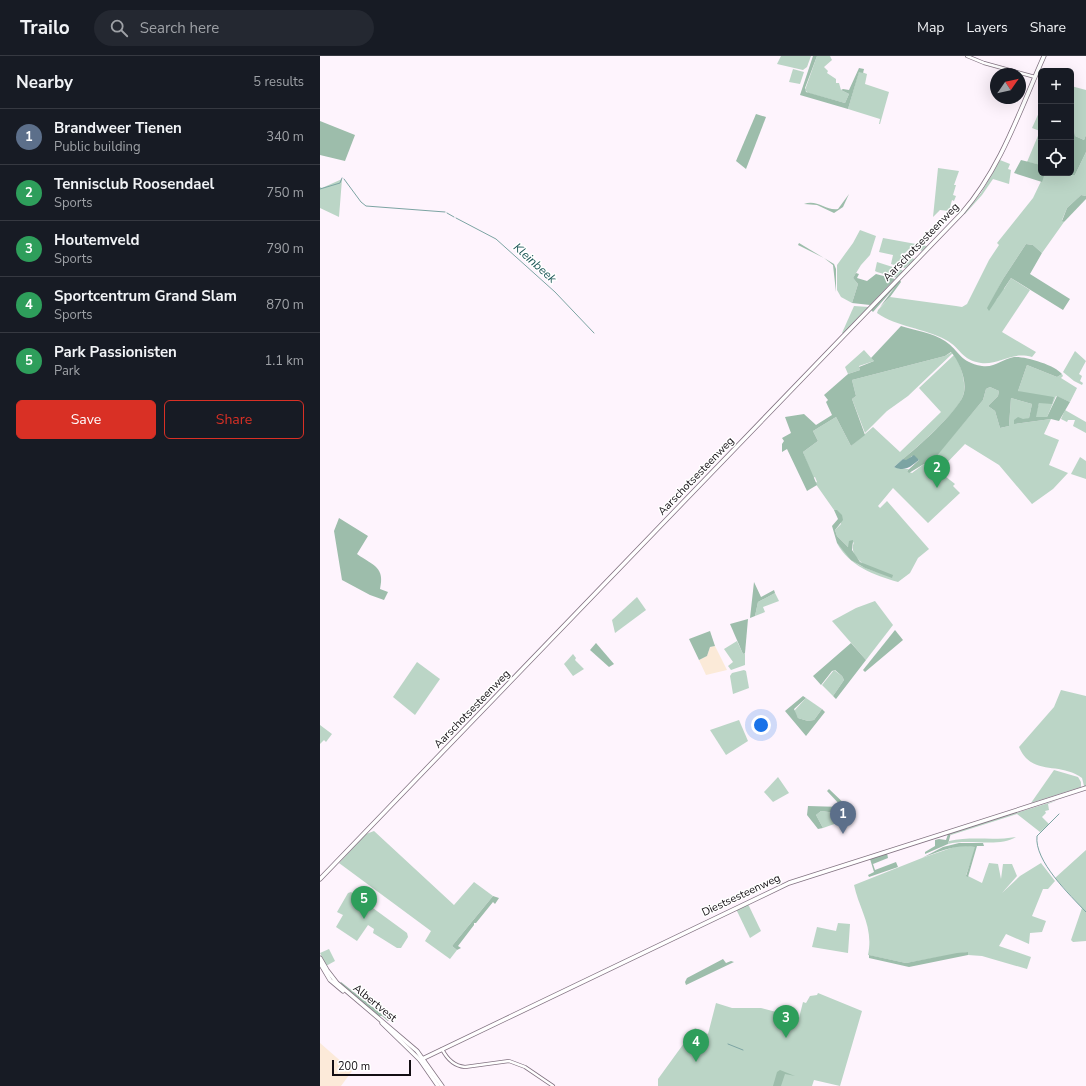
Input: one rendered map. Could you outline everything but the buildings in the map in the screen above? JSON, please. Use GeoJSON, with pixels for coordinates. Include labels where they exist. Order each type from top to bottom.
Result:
{"type":"FeatureCollection","features":[{"type":"Feature","properties":{"kind":"main road","name":"Aarschotsesteenweg"},"geometry":{"type":"LineString","coordinates":[[320,879],[979,194],[991,174],[1044,56]]}},
{"type":"Feature","properties":{"kind":"main road","name":"Diestsesteenweg"},"geometry":{"type":"LineString","coordinates":[[422,1059],[784,885],[818,872],[1086,788]]}},
{"type":"Feature","properties":{"kind":"main road","name":"Albertvest"},"geometry":{"type":"LineString","coordinates":[[320,958],[326,970],[337,983],[402,1036],[422,1059]]}},
{"type":"Feature","properties":{"kind":"main road","name":"Albertvest"},"geometry":{"type":"LineString","coordinates":[[320,963],[325,973],[335,985],[376,1018],[422,1059]]}},
{"type":"Feature","properties":{"kind":"main road"},"geometry":{"type":"LineString","coordinates":[[422,1059],[438,1086]]}},
{"type":"Feature","properties":{"kind":"main road"},"geometry":{"type":"LineString","coordinates":[[422,1059],[442,1086]]}},
{"type":"Feature","properties":{"kind":"street"},"geometry":{"type":"LineString","coordinates":[[967,56],[984,63],[1035,77]]}},
{"type":"Feature","properties":{"kind":"street"},"geometry":{"type":"LineString","coordinates":[[442,1049],[450,1060],[457,1066],[465,1067],[509,1061],[525,1067],[553,1086]]}},
{"type":"Feature","properties":{"kind":"shaded area"},"geometry":{"type":"Polygon","coordinates":[[[781,56],[811,56],[807,67],[803,70],[777,64],[781,56]]]}},
{"type":"Feature","properties":{"kind":"shaded area"},"geometry":{"type":"Polygon","coordinates":[[[813,56],[817,56],[805,88],[806,92],[845,103],[849,94],[841,90],[849,90],[859,68],[864,69],[863,73],[859,72],[848,109],[800,95],[813,56]]]}},
{"type":"Feature","properties":{"kind":"shaded area"},"geometry":{"type":"Polygon","coordinates":[[[817,56],[830,56],[832,60],[824,67],[828,71],[827,73],[836,79],[836,83],[839,83],[841,90],[849,94],[845,103],[808,93],[805,90],[817,56]]]}},
{"type":"Feature","properties":{"kind":"shaded area"},"geometry":{"type":"Polygon","coordinates":[[[793,69],[804,72],[800,84],[789,82],[793,69]]]}},
{"type":"Feature","properties":{"kind":"shaded area"},"geometry":{"type":"Polygon","coordinates":[[[859,71],[867,74],[865,84],[889,92],[880,124],[880,119],[848,109],[859,71]]]}},
{"type":"Feature","properties":{"kind":"shaded area"},"geometry":{"type":"Polygon","coordinates":[[[1074,87],[1086,90],[1086,135],[1084,140],[1075,136],[1074,87]]]}},
{"type":"Feature","properties":{"kind":"shaded area"},"geometry":{"type":"Polygon","coordinates":[[[756,114],[766,117],[746,169],[736,161],[756,114]]]}},
{"type":"Feature","properties":{"kind":"shaded area"},"geometry":{"type":"Polygon","coordinates":[[[1038,115],[1038,130],[1032,128],[1038,115]]]}},
{"type":"Feature","properties":{"kind":"shaded area"},"geometry":{"type":"Polygon","coordinates":[[[320,121],[355,135],[345,161],[320,155],[320,121]]]}},
{"type":"Feature","properties":{"kind":"shaded area"},"geometry":{"type":"Polygon","coordinates":[[[1074,129],[1075,136],[1084,140],[1086,135],[1086,152],[1075,175],[1074,129]]]}},
{"type":"Feature","properties":{"kind":"shaded area"},"geometry":{"type":"Polygon","coordinates":[[[1038,136],[1038,164],[1027,162],[1038,136]]]}},
{"type":"Feature","properties":{"kind":"shaded area"},"geometry":{"type":"Polygon","coordinates":[[[1086,152],[1086,196],[1081,195],[1067,208],[1062,220],[1064,222],[1042,253],[1033,245],[1026,244],[1003,279],[988,308],[997,299],[1011,278],[1030,290],[1002,332],[1036,352],[1032,357],[1018,356],[994,362],[981,363],[965,357],[951,343],[938,336],[902,325],[877,313],[890,297],[962,307],[967,304],[989,260],[999,245],[997,243],[1033,198],[1044,176],[1075,175],[1086,152]]]}},
{"type":"Feature","properties":{"kind":"shaded area"},"geometry":{"type":"Polygon","coordinates":[[[1000,160],[1010,164],[1008,169],[1011,170],[1009,184],[993,179],[982,195],[965,214],[963,214],[981,193],[1000,160]]]}},
{"type":"Feature","properties":{"kind":"shaded area"},"geometry":{"type":"Polygon","coordinates":[[[1021,160],[1038,164],[1038,176],[1044,176],[1042,182],[1014,173],[1021,160]]]}},
{"type":"Feature","properties":{"kind":"shaded area"},"geometry":{"type":"Polygon","coordinates":[[[938,168],[959,171],[954,185],[956,185],[953,195],[956,196],[954,201],[952,200],[949,211],[940,210],[933,217],[938,168]]]}},
{"type":"Feature","properties":{"kind":"shaded area"},"geometry":{"type":"Polygon","coordinates":[[[342,179],[339,217],[320,208],[320,187],[322,188],[342,179]]]}},
{"type":"Feature","properties":{"kind":"shaded area"},"geometry":{"type":"Polygon","coordinates":[[[849,194],[843,207],[834,213],[817,205],[804,204],[813,203],[838,209],[849,194]]]}},
{"type":"Feature","properties":{"kind":"shaded area"},"geometry":{"type":"Polygon","coordinates":[[[1081,195],[1086,196],[1086,199],[1064,222],[1062,221],[1067,208],[1081,195]]]}},
{"type":"Feature","properties":{"kind":"shaded area"},"geometry":{"type":"Polygon","coordinates":[[[860,230],[876,236],[870,255],[861,265],[853,278],[858,284],[852,303],[841,297],[837,290],[837,265],[853,243],[860,230]]]}},
{"type":"Feature","properties":{"kind":"shaded area"},"geometry":{"type":"Polygon","coordinates":[[[883,238],[927,246],[922,251],[912,246],[905,253],[901,254],[901,256],[915,259],[905,268],[891,264],[893,255],[879,252],[883,238]]]}},
{"type":"Feature","properties":{"kind":"shaded area"},"geometry":{"type":"Polygon","coordinates":[[[799,243],[824,258],[798,245],[799,243]]]}},
{"type":"Feature","properties":{"kind":"shaded area"},"geometry":{"type":"Polygon","coordinates":[[[1026,244],[1033,245],[1042,253],[1030,274],[1070,299],[1063,310],[1011,278],[989,311],[987,308],[1003,279],[1026,244]]]}},
{"type":"Feature","properties":{"kind":"shaded area"},"geometry":{"type":"Polygon","coordinates":[[[824,258],[834,264],[836,269],[836,292],[833,265],[824,258]]]}},
{"type":"Feature","properties":{"kind":"shaded area"},"geometry":{"type":"Polygon","coordinates":[[[877,262],[903,271],[897,278],[877,272],[875,271],[877,262]]]}},
{"type":"Feature","properties":{"kind":"shaded area"},"geometry":{"type":"Polygon","coordinates":[[[856,273],[859,274],[857,278],[867,281],[876,274],[895,279],[870,305],[852,303],[858,284],[853,278],[856,273]]]}},
{"type":"Feature","properties":{"kind":"shaded area"},"geometry":{"type":"Polygon","coordinates":[[[900,280],[901,282],[890,297],[880,307],[895,287],[873,312],[871,310],[900,280]]]}},
{"type":"Feature","properties":{"kind":"shaded area"},"geometry":{"type":"Polygon","coordinates":[[[854,306],[869,307],[844,333],[842,333],[854,306]]]}},
{"type":"Feature","properties":{"kind":"shaded area"},"geometry":{"type":"Polygon","coordinates":[[[901,326],[940,338],[950,345],[964,359],[974,364],[991,366],[1010,358],[1019,357],[1053,367],[1062,374],[1057,377],[1027,365],[1018,391],[1054,397],[1052,404],[1039,403],[1036,417],[1047,417],[1057,396],[1070,402],[1059,421],[1051,419],[1014,424],[1014,420],[1018,417],[1023,419],[1029,418],[1032,404],[1011,398],[1009,426],[1000,428],[995,411],[988,406],[998,396],[999,391],[990,387],[986,389],[983,400],[931,463],[945,474],[944,476],[936,469],[924,464],[909,473],[907,471],[919,460],[912,456],[906,461],[903,459],[945,420],[963,396],[964,379],[954,356],[951,352],[945,356],[852,380],[856,396],[852,399],[865,435],[851,446],[836,417],[813,431],[818,441],[803,452],[817,485],[807,491],[787,449],[782,452],[782,444],[784,441],[782,438],[791,433],[785,417],[804,414],[816,425],[832,415],[826,402],[828,400],[824,395],[848,374],[860,370],[859,367],[874,361],[871,358],[901,326]]]}},
{"type":"Feature","properties":{"kind":"shaded area"},"geometry":{"type":"Polygon","coordinates":[[[864,350],[874,361],[859,366],[860,370],[848,374],[845,367],[864,350]]]}},
{"type":"Feature","properties":{"kind":"shaded area"},"geometry":{"type":"Polygon","coordinates":[[[1075,351],[1086,361],[1079,374],[1082,376],[1080,381],[1083,383],[1082,385],[1074,381],[1063,372],[1075,351]]]}},
{"type":"Feature","properties":{"kind":"shaded area"},"geometry":{"type":"Polygon","coordinates":[[[952,352],[953,353],[908,396],[887,411],[865,433],[852,399],[856,396],[852,380],[945,356],[952,352]]]}},
{"type":"Feature","properties":{"kind":"shaded area"},"geometry":{"type":"Polygon","coordinates":[[[954,355],[963,374],[964,391],[959,404],[943,423],[894,467],[909,469],[907,471],[912,473],[924,464],[936,469],[955,484],[953,486],[960,493],[928,523],[893,488],[878,506],[880,508],[887,501],[929,549],[918,558],[910,573],[898,582],[871,573],[855,564],[842,551],[837,543],[850,558],[858,564],[877,572],[863,564],[856,557],[853,547],[854,542],[848,547],[837,536],[835,530],[841,524],[837,511],[834,510],[815,483],[817,482],[815,477],[813,478],[803,452],[818,441],[813,431],[836,417],[851,446],[873,427],[900,452],[941,412],[919,388],[954,355]]]}},
{"type":"Feature","properties":{"kind":"shaded area"},"geometry":{"type":"Polygon","coordinates":[[[1027,365],[1057,377],[1062,374],[1063,376],[1061,378],[1077,388],[1070,402],[1056,396],[1047,417],[1035,417],[1039,403],[1018,391],[1027,365]]]}},
{"type":"Feature","properties":{"kind":"shaded area"},"geometry":{"type":"Polygon","coordinates":[[[990,387],[999,391],[998,396],[988,406],[995,411],[1000,428],[1009,426],[1011,398],[1032,404],[1029,418],[1015,424],[1051,419],[1044,434],[1059,440],[1049,465],[1068,473],[1053,489],[1032,504],[999,465],[965,444],[940,470],[930,463],[983,400],[986,389],[990,387]]]}},
{"type":"Feature","properties":{"kind":"shaded area"},"geometry":{"type":"Polygon","coordinates":[[[1065,410],[1086,422],[1086,433],[1073,426],[1075,420],[1068,420],[1067,422],[1061,419],[1065,410]]]}},
{"type":"Feature","properties":{"kind":"shaded area"},"geometry":{"type":"Polygon","coordinates":[[[914,455],[919,460],[910,467],[901,469],[894,467],[903,459],[906,460],[914,455]]]}},
{"type":"Feature","properties":{"kind":"shaded area"},"geometry":{"type":"Polygon","coordinates":[[[1080,457],[1086,461],[1086,479],[1071,474],[1080,457]]]}},
{"type":"Feature","properties":{"kind":"shaded area"},"geometry":{"type":"Polygon","coordinates":[[[834,510],[837,510],[842,515],[843,520],[835,530],[837,536],[848,547],[849,541],[853,540],[852,550],[860,562],[893,575],[892,578],[865,568],[851,560],[837,543],[832,526],[838,519],[834,510]]]}},
{"type":"Feature","properties":{"kind":"shaded area"},"geometry":{"type":"Polygon","coordinates":[[[339,518],[368,536],[357,554],[379,571],[381,576],[380,589],[388,592],[384,600],[370,595],[342,580],[334,531],[339,518]]]}},
{"type":"Feature","properties":{"kind":"shaded area"},"geometry":{"type":"Polygon","coordinates":[[[754,582],[761,597],[774,590],[775,593],[758,602],[755,616],[750,618],[754,582]]]}},
{"type":"Feature","properties":{"kind":"shaded area"},"geometry":{"type":"Polygon","coordinates":[[[775,593],[779,601],[763,607],[765,612],[755,616],[758,602],[775,593]]]}},
{"type":"Feature","properties":{"kind":"shaded area"},"geometry":{"type":"Polygon","coordinates":[[[637,597],[646,610],[615,633],[612,620],[637,597]]]}},
{"type":"Feature","properties":{"kind":"shaded area"},"geometry":{"type":"Polygon","coordinates":[[[875,601],[893,625],[866,660],[832,621],[856,608],[875,601]]]}},
{"type":"Feature","properties":{"kind":"shaded area"},"geometry":{"type":"Polygon","coordinates":[[[748,619],[745,653],[743,654],[730,624],[748,619]]]}},
{"type":"Feature","properties":{"kind":"shaded area"},"geometry":{"type":"Polygon","coordinates":[[[895,630],[903,640],[865,672],[863,670],[895,630]]]}},
{"type":"Feature","properties":{"kind":"shaded area"},"geometry":{"type":"Polygon","coordinates":[[[710,631],[715,646],[710,647],[707,656],[699,660],[689,639],[710,631]]]}},
{"type":"Feature","properties":{"kind":"shaded area"},"geometry":{"type":"Polygon","coordinates":[[[737,641],[743,654],[745,653],[745,665],[731,670],[728,666],[733,662],[724,649],[737,641]]]}},
{"type":"Feature","properties":{"kind":"shaded area"},"geometry":{"type":"Polygon","coordinates":[[[596,643],[614,664],[609,667],[590,650],[596,643]]]}},
{"type":"Feature","properties":{"kind":"shaded area"},"geometry":{"type":"Polygon","coordinates":[[[851,643],[866,660],[836,699],[833,696],[844,680],[842,676],[835,670],[832,671],[821,685],[813,676],[851,643]]]}},
{"type":"Feature","properties":{"kind":"shaded area"},"geometry":{"type":"Polygon","coordinates":[[[715,646],[727,670],[706,675],[699,660],[707,656],[710,647],[715,646]]]}},
{"type":"Feature","properties":{"kind":"shaded area"},"geometry":{"type":"Polygon","coordinates":[[[573,654],[576,658],[575,660],[584,669],[573,676],[564,664],[573,654]]]}},
{"type":"Feature","properties":{"kind":"shaded area"},"geometry":{"type":"Polygon","coordinates":[[[417,662],[440,679],[415,715],[393,697],[417,662]]]}},
{"type":"Feature","properties":{"kind":"shaded area"},"geometry":{"type":"Polygon","coordinates":[[[744,670],[746,671],[749,688],[733,694],[730,676],[732,673],[744,670]]]}},
{"type":"Feature","properties":{"kind":"shaded area"},"geometry":{"type":"Polygon","coordinates":[[[834,670],[842,676],[844,680],[833,696],[822,685],[834,670]]]}},
{"type":"Feature","properties":{"kind":"shaded area"},"geometry":{"type":"Polygon","coordinates":[[[1061,690],[1086,696],[1086,786],[1084,786],[1082,778],[1073,773],[1039,766],[1031,762],[1024,756],[1019,747],[1054,707],[1061,690]]]}},
{"type":"Feature","properties":{"kind":"shaded area"},"geometry":{"type":"Polygon","coordinates":[[[803,696],[806,698],[794,709],[798,718],[808,721],[814,720],[822,709],[825,712],[806,736],[785,711],[803,696]]]}},
{"type":"Feature","properties":{"kind":"shaded area"},"geometry":{"type":"Polygon","coordinates":[[[806,698],[822,709],[814,720],[808,721],[798,718],[794,711],[806,698]]]}},
{"type":"Feature","properties":{"kind":"shaded area"},"geometry":{"type":"Polygon","coordinates":[[[739,720],[748,741],[726,755],[710,730],[739,720]]]}},
{"type":"Feature","properties":{"kind":"shaded area"},"geometry":{"type":"Polygon","coordinates":[[[320,725],[332,734],[326,742],[324,740],[320,744],[320,725]]]}},
{"type":"Feature","properties":{"kind":"shaded area"},"geometry":{"type":"Polygon","coordinates":[[[1054,770],[1078,777],[1081,782],[1081,787],[1031,803],[1054,770]]]}},
{"type":"Feature","properties":{"kind":"shaded area"},"geometry":{"type":"Polygon","coordinates":[[[778,777],[789,793],[773,802],[764,792],[778,777]]]}},
{"type":"Feature","properties":{"kind":"shaded area"},"geometry":{"type":"Polygon","coordinates":[[[829,789],[852,811],[852,819],[843,821],[836,813],[821,811],[816,815],[823,828],[818,829],[807,815],[808,806],[842,807],[827,791],[829,789]]]}},
{"type":"Feature","properties":{"kind":"shaded area"},"geometry":{"type":"Polygon","coordinates":[[[1058,800],[1048,804],[1049,810],[1045,811],[1046,813],[1042,817],[1049,824],[1040,832],[1017,814],[951,835],[951,833],[1058,800]]]}},
{"type":"Feature","properties":{"kind":"shaded area"},"geometry":{"type":"Polygon","coordinates":[[[821,811],[836,813],[843,821],[823,828],[816,815],[821,811]]]}},
{"type":"Feature","properties":{"kind":"shaded area"},"geometry":{"type":"Polygon","coordinates":[[[374,831],[454,905],[474,882],[493,896],[452,946],[457,950],[450,959],[425,941],[431,931],[339,863],[366,834],[374,831]]]}},
{"type":"Feature","properties":{"kind":"shaded area"},"geometry":{"type":"Polygon","coordinates":[[[951,833],[948,844],[925,854],[925,852],[935,846],[935,840],[946,840],[948,834],[951,833]]]}},
{"type":"Feature","properties":{"kind":"shaded area"},"geometry":{"type":"Polygon","coordinates":[[[1016,837],[1001,842],[956,842],[948,844],[949,841],[957,840],[1016,837]]]}},
{"type":"Feature","properties":{"kind":"shaded area"},"geometry":{"type":"Polygon","coordinates":[[[959,843],[983,843],[984,846],[977,846],[968,877],[966,876],[975,847],[955,847],[922,858],[943,847],[959,843]]]}},
{"type":"Feature","properties":{"kind":"shaded area"},"geometry":{"type":"Polygon","coordinates":[[[960,845],[976,847],[966,875],[982,883],[989,863],[998,864],[1001,879],[1003,864],[1012,864],[1017,876],[1002,893],[1020,876],[1041,863],[1055,881],[1048,889],[1043,889],[1032,916],[1046,921],[1042,932],[1030,933],[1029,944],[1006,934],[999,946],[1031,957],[1027,969],[982,956],[968,955],[968,952],[906,963],[868,955],[868,927],[854,885],[922,858],[960,845]]]}},
{"type":"Feature","properties":{"kind":"shaded area"},"geometry":{"type":"Polygon","coordinates":[[[1086,850],[1086,941],[1073,942],[1071,940],[1082,908],[1055,878],[1086,850]]]}},
{"type":"Feature","properties":{"kind":"shaded area"},"geometry":{"type":"Polygon","coordinates":[[[887,853],[888,858],[873,864],[875,870],[896,862],[898,867],[869,877],[868,875],[874,872],[870,859],[887,853]]]}},
{"type":"Feature","properties":{"kind":"shaded area"},"geometry":{"type":"Polygon","coordinates":[[[351,892],[407,933],[408,937],[401,948],[397,948],[373,933],[374,929],[368,925],[357,941],[336,927],[343,915],[337,912],[348,893],[351,892]]]}},
{"type":"Feature","properties":{"kind":"shaded area"},"geometry":{"type":"Polygon","coordinates":[[[493,896],[499,898],[495,904],[493,902],[476,923],[474,923],[458,946],[461,948],[457,950],[452,946],[493,896]]]}},
{"type":"Feature","properties":{"kind":"shaded area"},"geometry":{"type":"Polygon","coordinates":[[[748,904],[761,931],[750,938],[736,909],[748,904]]]}},
{"type":"Feature","properties":{"kind":"shaded area"},"geometry":{"type":"Polygon","coordinates":[[[838,923],[850,924],[848,953],[812,947],[817,927],[836,931],[838,923]]]}},
{"type":"Feature","properties":{"kind":"shaded area"},"geometry":{"type":"Polygon","coordinates":[[[329,949],[335,961],[326,966],[320,953],[329,949]]]}},
{"type":"Feature","properties":{"kind":"shaded area"},"geometry":{"type":"Polygon","coordinates":[[[968,952],[968,955],[909,967],[869,958],[869,955],[906,963],[968,952]]]}},
{"type":"Feature","properties":{"kind":"shaded area"},"geometry":{"type":"Polygon","coordinates":[[[723,959],[726,963],[731,961],[734,962],[686,985],[685,982],[687,978],[723,959]]]}},
{"type":"Feature","properties":{"kind":"shaded area"},"geometry":{"type":"Polygon","coordinates":[[[341,982],[389,1020],[388,1021],[382,1016],[379,1016],[339,984],[341,982]]]}},
{"type":"Feature","properties":{"kind":"shaded area"},"geometry":{"type":"Polygon","coordinates":[[[818,993],[862,1011],[840,1086],[814,1080],[812,1086],[658,1086],[658,1079],[695,1028],[708,1034],[716,1003],[732,1008],[761,1008],[799,1018],[803,1002],[806,1003],[810,996],[817,995],[818,993]]]}},
{"type":"Feature","properties":{"kind":"shaded area"},"geometry":{"type":"Polygon","coordinates":[[[320,1043],[352,1071],[341,1086],[320,1086],[320,1043]]]}},
{"type":"Feature","properties":{"kind":"shaded area"},"geometry":{"type":"Polygon","coordinates":[[[780,1070],[795,1076],[785,1074],[781,1086],[773,1086],[777,1072],[780,1070]]]}},
{"type":"Feature","properties":{"kind":"waterway","name":"Kleinbeek"},"geometry":{"type":"LineString","coordinates":[[320,189],[340,183],[342,178]]}},
{"type":"Feature","properties":{"kind":"waterway","name":"Kleinbeek"},"geometry":{"type":"LineString","coordinates":[[344,179],[361,202],[366,206],[445,212]]}},
{"type":"Feature","properties":{"kind":"waterway","name":"Kleinbeek"},"geometry":{"type":"LineString","coordinates":[[447,213],[454,217]]}},
{"type":"Feature","properties":{"kind":"waterway","name":"Kleinbeek"},"geometry":{"type":"LineString","coordinates":[[456,218],[496,239],[555,292],[594,333]]}},
{"type":"Feature","properties":{"kind":"waterway"},"geometry":{"type":"LineString","coordinates":[[1059,814],[1037,836],[1038,846],[1041,856],[1054,877],[1086,912]]}},
{"type":"Feature","properties":{"kind":"waterway"},"geometry":{"type":"LineString","coordinates":[[728,1044],[743,1050]]}},
{"type":"Feature","properties":{"kind":"place","name":"Tennisclub Roosendael"},"geometry":{"type":"Point","coordinates":[937,488]}},
{"type":"Feature","properties":{"kind":"place","name":"Brandweer Tienen"},"geometry":{"type":"Point","coordinates":[843,834]}},
{"type":"Feature","properties":{"kind":"place","name":"Park Passionisten"},"geometry":{"type":"Point","coordinates":[364,919]}},
{"type":"Feature","properties":{"kind":"place","name":"Houtemveld"},"geometry":{"type":"Point","coordinates":[786,1038]}},
{"type":"Feature","properties":{"kind":"place","name":"Sportcentrum Grand Slam"},"geometry":{"type":"Point","coordinates":[696,1062]}}]}
